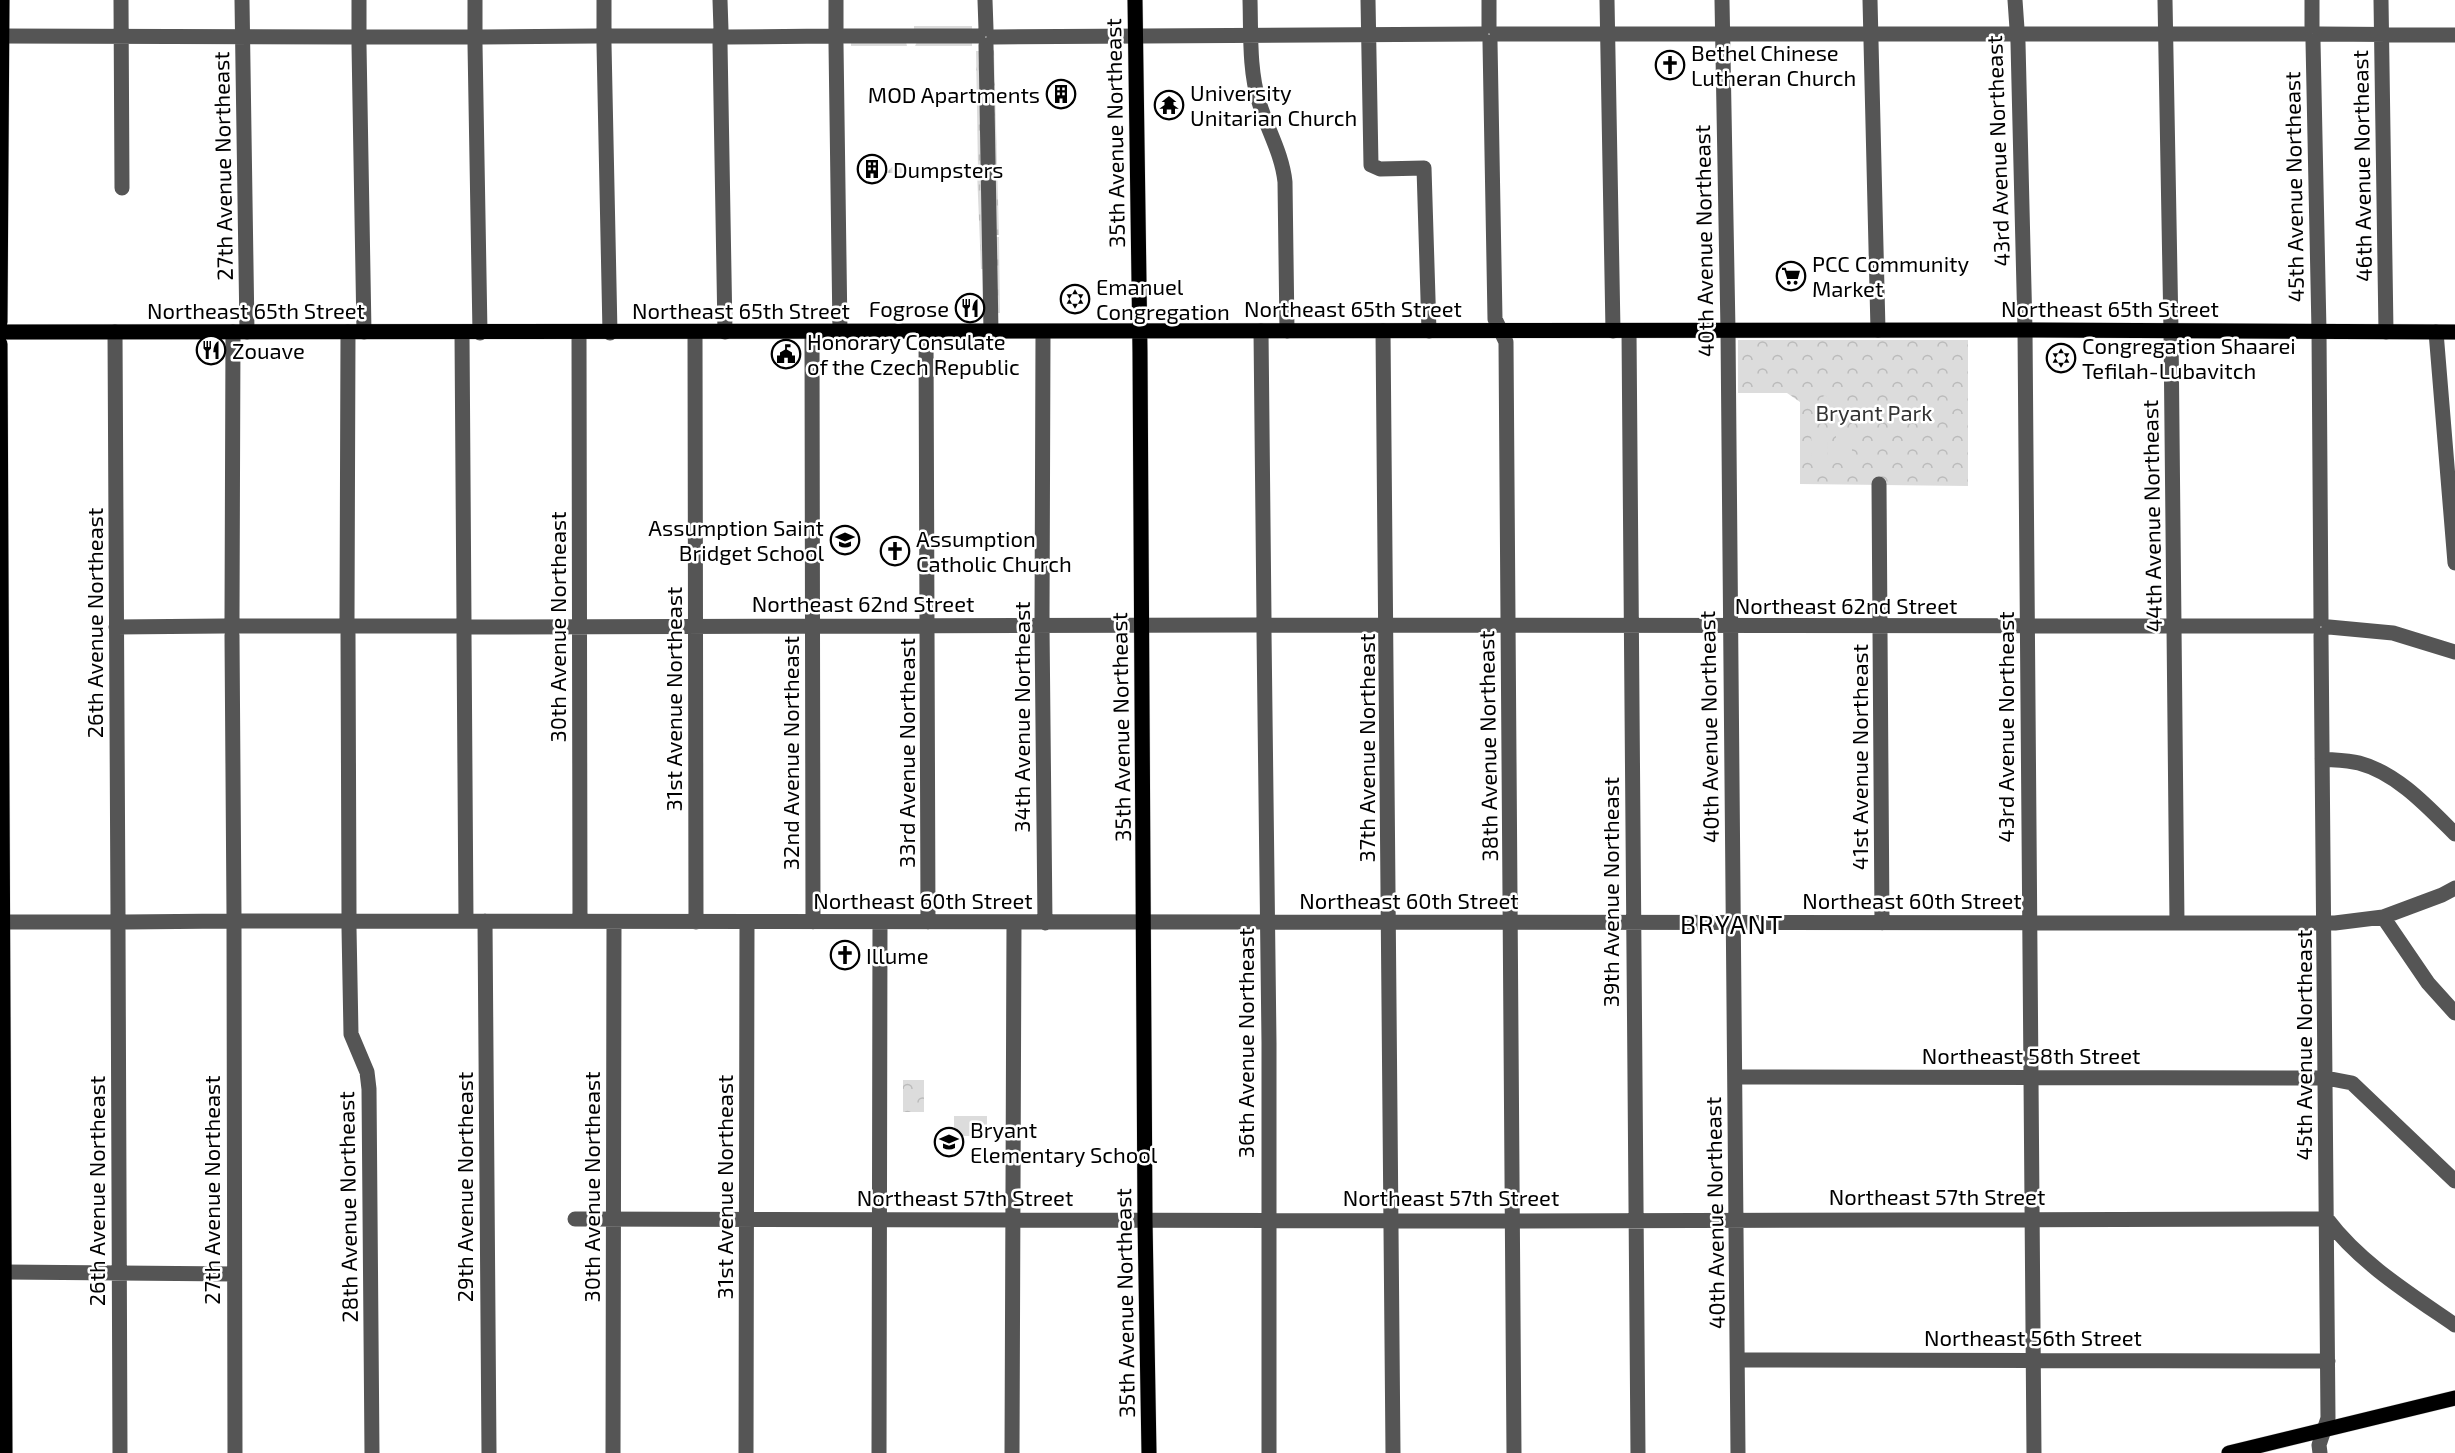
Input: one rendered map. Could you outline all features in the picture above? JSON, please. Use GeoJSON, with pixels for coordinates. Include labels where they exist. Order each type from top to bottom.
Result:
{"type":"FeatureCollection","features":[{"type":"Feature","properties":{"kind":"main road"},"geometry":{"type":"LineString","coordinates":[[0,322],[2,0]]}},
{"type":"Feature","properties":{"kind":"main road","name":"35th Avenue Northeast"},"geometry":{"type":"LineString","coordinates":[[1135,0],[1140,331],[1145,1220],[1149,1453]]}},
{"type":"Feature","properties":{"kind":"main road","name":"Northeast 65th Street"},"geometry":{"type":"LineString","coordinates":[[0,332],[926,333],[1878,330],[2455,332]]}},
{"type":"Feature","properties":{"kind":"main road"},"geometry":{"type":"LineString","coordinates":[[0,344],[1,922],[6,1272],[5,1453]]}},
{"type":"Feature","properties":{"kind":"main road"},"geometry":{"type":"LineString","coordinates":[[2229,1453],[2324,1428],[2455,1398]]}},
{"type":"Feature","properties":{"kind":"street"},"geometry":{"type":"LineString","coordinates":[[121,0],[122,189]]}},
{"type":"Feature","properties":{"kind":"street","name":"27th Avenue Northeast"},"geometry":{"type":"LineString","coordinates":[[235,1453],[232,627],[240,332],[242,0]]}},
{"type":"Feature","properties":{"kind":"street"},"geometry":{"type":"LineString","coordinates":[[359,0],[364,332]]}},
{"type":"Feature","properties":{"kind":"street"},"geometry":{"type":"LineString","coordinates":[[475,0],[480,333]]}},
{"type":"Feature","properties":{"kind":"street"},"geometry":{"type":"LineString","coordinates":[[604,0],[610,333]]}},
{"type":"Feature","properties":{"kind":"street"},"geometry":{"type":"LineString","coordinates":[[720,0],[725,332]]}},
{"type":"Feature","properties":{"kind":"street"},"geometry":{"type":"LineString","coordinates":[[836,0],[840,332]]}},
{"type":"Feature","properties":{"kind":"street"},"geometry":{"type":"LineString","coordinates":[[985,0],[991,332]]}},
{"type":"Feature","properties":{"kind":"street"},"geometry":{"type":"LineString","coordinates":[[1250,0],[1258,99],[1278,151],[1285,182],[1287,331]]}},
{"type":"Feature","properties":{"kind":"street"},"geometry":{"type":"LineString","coordinates":[[1368,0],[1371,165],[1380,169],[1424,168],[1429,331]]}},
{"type":"Feature","properties":{"kind":"street","name":"38th Avenue Northeast"},"geometry":{"type":"LineString","coordinates":[[1489,0],[1495,319],[1506,342],[1512,924],[1514,1453]]}},
{"type":"Feature","properties":{"kind":"street","name":"39th Avenue Northeast"},"geometry":{"type":"LineString","coordinates":[[1606,0],[1631,626],[1638,1453]]}},
{"type":"Feature","properties":{"kind":"street","name":"40th Avenue Northeast"},"geometry":{"type":"LineString","coordinates":[[1722,0],[1728,331],[1738,1453]]}},
{"type":"Feature","properties":{"kind":"street"},"geometry":{"type":"LineString","coordinates":[[1870,0],[1878,330]]}},
{"type":"Feature","properties":{"kind":"street","name":"43rd Avenue Northeast"},"geometry":{"type":"LineString","coordinates":[[2015,0],[2025,330],[2034,1453]]}},
{"type":"Feature","properties":{"kind":"street","name":"44th Avenue Northeast"},"geometry":{"type":"LineString","coordinates":[[2165,0],[2177,923]]}},
{"type":"Feature","properties":{"kind":"street","name":"45th Avenue Northeast"},"geometry":{"type":"LineString","coordinates":[[2312,0],[2319,331],[2328,1360],[2328,1418],[2320,1453]]}},
{"type":"Feature","properties":{"kind":"street","name":"46th Avenue Northeast"},"geometry":{"type":"LineString","coordinates":[[2381,0],[2386,332]]}},
{"type":"Feature","properties":{"kind":"street"},"geometry":{"type":"LineString","coordinates":[[2,36],[986,37],[1251,34],[2455,34]]}},
{"type":"Feature","properties":{"kind":"street","name":"36th Avenue Northeast"},"geometry":{"type":"LineString","coordinates":[[1261,331],[1268,922],[1269,1453]]}},
{"type":"Feature","properties":{"kind":"street","name":"37th Avenue Northeast"},"geometry":{"type":"LineString","coordinates":[[1383,331],[1393,1453]]}},
{"type":"Feature","properties":{"kind":"street","name":"26th Avenue Northeast"},"geometry":{"type":"LineString","coordinates":[[115,332],[120,1453]]}},
{"type":"Feature","properties":{"kind":"street","name":"28th Avenue Northeast"},"geometry":{"type":"LineString","coordinates":[[348,332],[347,626],[351,1034],[368,1072],[369,1089],[372,1453]]}},
{"type":"Feature","properties":{"kind":"street","name":"31st Avenue Northeast"},"geometry":{"type":"LineString","coordinates":[[695,332],[696,922]]}},
{"type":"Feature","properties":{"kind":"street","name":"32nd Avenue Northeast"},"geometry":{"type":"LineString","coordinates":[[812,332],[813,922]]}},
{"type":"Feature","properties":{"kind":"street","name":"34th Avenue Northeast"},"geometry":{"type":"LineString","coordinates":[[1043,332],[1042,625],[1045,922]]}},
{"type":"Feature","properties":{"kind":"street"},"geometry":{"type":"LineString","coordinates":[[2436,332],[2455,563]]}},
{"type":"Feature","properties":{"kind":"street"},"geometry":{"type":"LineString","coordinates":[[462,333],[466,921]]}},
{"type":"Feature","properties":{"kind":"street","name":"30th Avenue Northeast"},"geometry":{"type":"LineString","coordinates":[[579,333],[580,921]]}},
{"type":"Feature","properties":{"kind":"street","name":"33rd Avenue Northeast"},"geometry":{"type":"LineString","coordinates":[[926,333],[928,922]]}},
{"type":"Feature","properties":{"kind":"street","name":"41st Avenue Northeast"},"geometry":{"type":"LineString","coordinates":[[1879,484],[1882,923]]}},
{"type":"Feature","properties":{"kind":"street","name":"Northeast 62nd Street"},"geometry":{"type":"LineString","coordinates":[[116,627],[1141,624],[2321,627],[2393,633],[2455,652]]}},
{"type":"Feature","properties":{"kind":"street"},"geometry":{"type":"LineString","coordinates":[[2322,759],[2359,763],[2381,772],[2428,807],[2455,834]]}},
{"type":"Feature","properties":{"kind":"street","name":"Northeast 60th Street"},"geometry":{"type":"LineString","coordinates":[[1,922],[2325,923],[2383,917],[2455,888]]}},
{"type":"Feature","properties":{"kind":"street"},"geometry":{"type":"LineString","coordinates":[[2383,917],[2428,983],[2455,1013]]}},
{"type":"Feature","properties":{"kind":"street","name":"29th Avenue Northeast"},"geometry":{"type":"LineString","coordinates":[[485,921],[489,1453]]}},
{"type":"Feature","properties":{"kind":"street","name":"30th Avenue Northeast"},"geometry":{"type":"LineString","coordinates":[[613,1453],[614,922]]}},
{"type":"Feature","properties":{"kind":"street","name":"31st Avenue Northeast"},"geometry":{"type":"LineString","coordinates":[[746,1453],[747,922]]}},
{"type":"Feature","properties":{"kind":"street"},"geometry":{"type":"LineString","coordinates":[[879,1453],[880,922]]}},
{"type":"Feature","properties":{"kind":"street"},"geometry":{"type":"LineString","coordinates":[[1012,1453],[1011,1220],[1014,922]]}},
{"type":"Feature","properties":{"kind":"street","name":"Northeast 58th Street"},"geometry":{"type":"LineString","coordinates":[[1735,1077],[2326,1078],[2352,1083],[2455,1181]]}},
{"type":"Feature","properties":{"kind":"street","name":"Northeast 57th Street"},"geometry":{"type":"LineString","coordinates":[[575,1219],[2327,1219]]}},
{"type":"Feature","properties":{"kind":"street"},"geometry":{"type":"LineString","coordinates":[[2327,1219],[2338,1234],[2378,1270],[2455,1325]]}},
{"type":"Feature","properties":{"kind":"street"},"geometry":{"type":"LineString","coordinates":[[6,1272],[234,1274]]}},
{"type":"Feature","properties":{"kind":"street","name":"Northeast 56th Street"},"geometry":{"type":"LineString","coordinates":[[1738,1360],[2328,1360]]}},
{"type":"Feature","properties":{"kind":"green space"},"geometry":{"type":"Polygon","coordinates":[[[914,26],[972,26],[972,30],[914,30],[914,26]]]}},
{"type":"Feature","properties":{"kind":"green space"},"geometry":{"type":"Polygon","coordinates":[[[851,42],[906,42],[907,46],[851,46],[851,42]]]}},
{"type":"Feature","properties":{"kind":"green space"},"geometry":{"type":"Polygon","coordinates":[[[917,42],[972,42],[972,46],[915,46],[917,42]]]}},
{"type":"Feature","properties":{"kind":"green space"},"geometry":{"type":"Polygon","coordinates":[[[990,50],[994,50],[999,235],[994,235],[990,50]]]}},
{"type":"Feature","properties":{"kind":"green space"},"geometry":{"type":"Polygon","coordinates":[[[976,51],[980,51],[982,170],[978,170],[976,51]]]}},
{"type":"Feature","properties":{"kind":"green space"},"geometry":{"type":"Polygon","coordinates":[[[892,167],[906,167],[907,170],[912,170],[913,178],[906,178],[906,173],[886,173],[892,167]]]}},
{"type":"Feature","properties":{"kind":"green space"},"geometry":{"type":"Polygon","coordinates":[[[977,172],[982,172],[983,269],[981,269],[977,172]]]}},
{"type":"Feature","properties":{"kind":"green space"},"geometry":{"type":"Polygon","coordinates":[[[994,237],[999,237],[1000,313],[996,313],[994,237]]]}},
{"type":"Feature","properties":{"kind":"green space","name":"Bryant Park"},"geometry":{"type":"Polygon","coordinates":[[[1738,340],[1968,340],[1968,486],[1800,484],[1800,402],[1787,393],[1738,393],[1738,340]]]}},
{"type":"Feature","properties":{"kind":"green space"},"geometry":{"type":"Polygon","coordinates":[[[1825,395],[1847,416],[1817,415],[1810,409],[1825,395]]]}},
{"type":"Feature","properties":{"kind":"green space"},"geometry":{"type":"Polygon","coordinates":[[[1827,428],[1828,463],[1812,463],[1811,429],[1827,428]]]}},
{"type":"Feature","properties":{"kind":"green space"},"geometry":{"type":"Polygon","coordinates":[[[1836,428],[1852,428],[1852,463],[1836,463],[1836,428]]]}},
{"type":"Feature","properties":{"kind":"green space"},"geometry":{"type":"Polygon","coordinates":[[[903,1080],[924,1080],[924,1112],[903,1112],[903,1080]]]}},
{"type":"Feature","properties":{"kind":"green space"},"geometry":{"type":"Polygon","coordinates":[[[954,1116],[987,1116],[987,1136],[954,1136],[954,1116]]]}},
{"type":"Feature","properties":{"kind":"place","name":"Bethel Chinese Lutheran Church"},"geometry":{"type":"Point","coordinates":[1670,65]}},
{"type":"Feature","properties":{"kind":"place","name":"MOD Apartments"},"geometry":{"type":"Point","coordinates":[1061,94]}},
{"type":"Feature","properties":{"kind":"place","name":"University Unitarian Church"},"geometry":{"type":"Point","coordinates":[1169,105]}},
{"type":"Feature","properties":{"kind":"place","name":"Dumpsters"},"geometry":{"type":"Point","coordinates":[872,169]}},
{"type":"Feature","properties":{"kind":"place","name":"PCC Community Market"},"geometry":{"type":"Point","coordinates":[1791,276]}},
{"type":"Feature","properties":{"kind":"place","name":"Emanuel Congregation"},"geometry":{"type":"Point","coordinates":[1075,299]}},
{"type":"Feature","properties":{"kind":"place","name":"Fogrose"},"geometry":{"type":"Point","coordinates":[970,308]}},
{"type":"Feature","properties":{"kind":"place","name":"Zouave"},"geometry":{"type":"Point","coordinates":[211,350]}},
{"type":"Feature","properties":{"kind":"place","name":"Honorary Consulate of the Czech Republic"},"geometry":{"type":"Point","coordinates":[786,354]}},
{"type":"Feature","properties":{"kind":"place","name":"Congregation Shaarei Tefilah-Lubavitch"},"geometry":{"type":"Point","coordinates":[2061,358]}},
{"type":"Feature","properties":{"kind":"place","name":"Assumption Saint Bridget School"},"geometry":{"type":"Point","coordinates":[845,540]}},
{"type":"Feature","properties":{"kind":"place","name":"Assumption Catholic Church"},"geometry":{"type":"Point","coordinates":[895,551]}},
{"type":"Feature","properties":{"kind":"place","name":"Illume"},"geometry":{"type":"Point","coordinates":[845,955]}},
{"type":"Feature","properties":{"kind":"place","name":"Bryant Elementary School"},"geometry":{"type":"Point","coordinates":[949,1142]}},
{"type":"Feature","properties":{"kind":"district","name":"BRYANT"},"geometry":{"type":"Point","coordinates":[1732,923]}}]}
